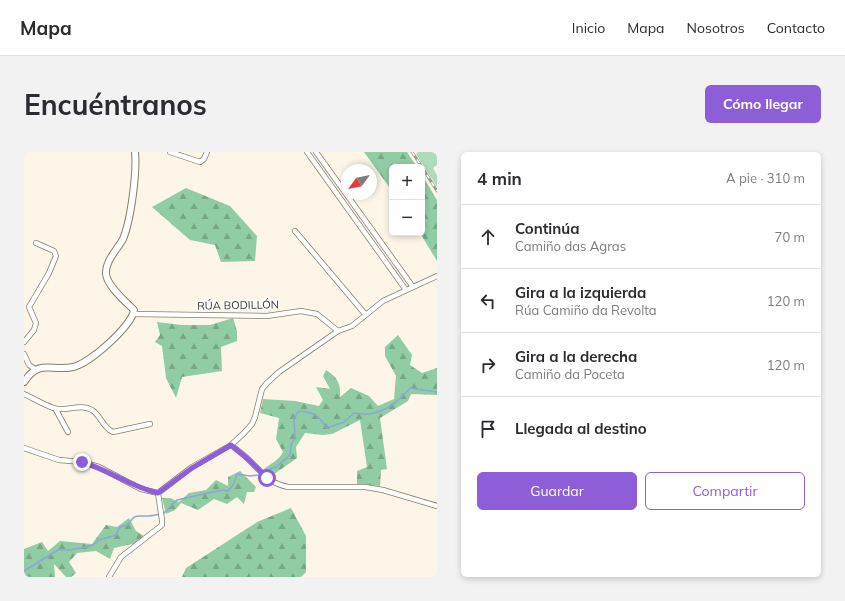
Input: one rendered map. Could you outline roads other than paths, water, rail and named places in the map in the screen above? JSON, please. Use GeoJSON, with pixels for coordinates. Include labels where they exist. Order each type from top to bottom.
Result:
{"type":"FeatureCollection","features":[{"type":"Feature","properties":{"kind":"street"},"geometry":{"type":"LineString","coordinates":[[24,382],[30,372],[35,369],[72,368],[90,360],[129,323],[134,310],[110,285],[106,275],[108,263],[123,239],[128,224],[136,169],[134,152]]}},
{"type":"Feature","properties":{"kind":"street"},"geometry":{"type":"LineString","coordinates":[[170,152],[200,162],[204,159],[207,152]]}},
{"type":"Feature","properties":{"kind":"street"},"geometry":{"type":"LineString","coordinates":[[307,152],[406,290]]}},
{"type":"Feature","properties":{"kind":"street"},"geometry":{"type":"LineString","coordinates":[[316,152],[413,287]]}},
{"type":"Feature","properties":{"kind":"street"},"geometry":{"type":"LineString","coordinates":[[294,231],[365,314]]}},
{"type":"Feature","properties":{"kind":"street"},"geometry":{"type":"LineString","coordinates":[[24,342],[34,330],[36,323],[29,307],[49,273],[56,256],[54,251],[36,243]]}},
{"type":"Feature","properties":{"kind":"street"},"geometry":{"type":"LineString","coordinates":[[158,493],[192,468],[231,445],[252,424],[262,389],[279,372],[338,331],[352,326],[383,301],[437,276]]}},
{"type":"Feature","properties":{"kind":"street","name":"RÚA BODILLÓN"},"geometry":{"type":"LineString","coordinates":[[133,314],[267,316],[301,311],[317,314],[338,331]]}},
{"type":"Feature","properties":{"kind":"street"},"geometry":{"type":"LineString","coordinates":[[24,354],[30,365],[35,369]]}},
{"type":"Feature","properties":{"kind":"street"},"geometry":{"type":"LineString","coordinates":[[24,394],[56,410],[82,408],[91,410],[99,416],[109,430],[113,432],[150,424]]}},
{"type":"Feature","properties":{"kind":"street"},"geometry":{"type":"LineString","coordinates":[[56,410],[68,432]]}},
{"type":"Feature","properties":{"kind":"street"},"geometry":{"type":"LineString","coordinates":[[231,445],[267,478],[279,485],[288,487],[365,488],[383,490],[437,506]]}},
{"type":"Feature","properties":{"kind":"street"},"geometry":{"type":"LineString","coordinates":[[24,448],[59,460],[82,462],[94,465],[142,489],[158,493]]}},
{"type":"Feature","properties":{"kind":"street"},"geometry":{"type":"LineString","coordinates":[[108,577],[121,557],[162,525],[158,493]]}},
{"type":"Feature","properties":{"kind":"waterway"},"geometry":{"type":"LineString","coordinates":[[264,471],[276,467],[290,455],[291,445],[295,437],[294,418],[299,411],[316,415],[327,428],[344,422],[354,413],[371,414],[386,409],[399,400],[410,388],[437,392]]}},
{"type":"Feature","properties":{"kind":"waterway"},"geometry":{"type":"LineString","coordinates":[[164,513],[177,500],[222,490],[228,491],[233,485],[237,474],[250,476],[259,475]]}},
{"type":"Feature","properties":{"kind":"waterway"},"geometry":{"type":"LineString","coordinates":[[24,571],[58,550],[87,547],[93,545],[99,540],[116,535],[120,527],[128,525],[136,516],[160,514]]}},
{"type":"Feature","properties":{"kind":"railway"},"geometry":{"type":"LineString","coordinates":[[412,152],[420,164]]}},
{"type":"Feature","properties":{"kind":"railway"},"geometry":{"type":"LineString","coordinates":[[425,172],[437,191]]}}]}
